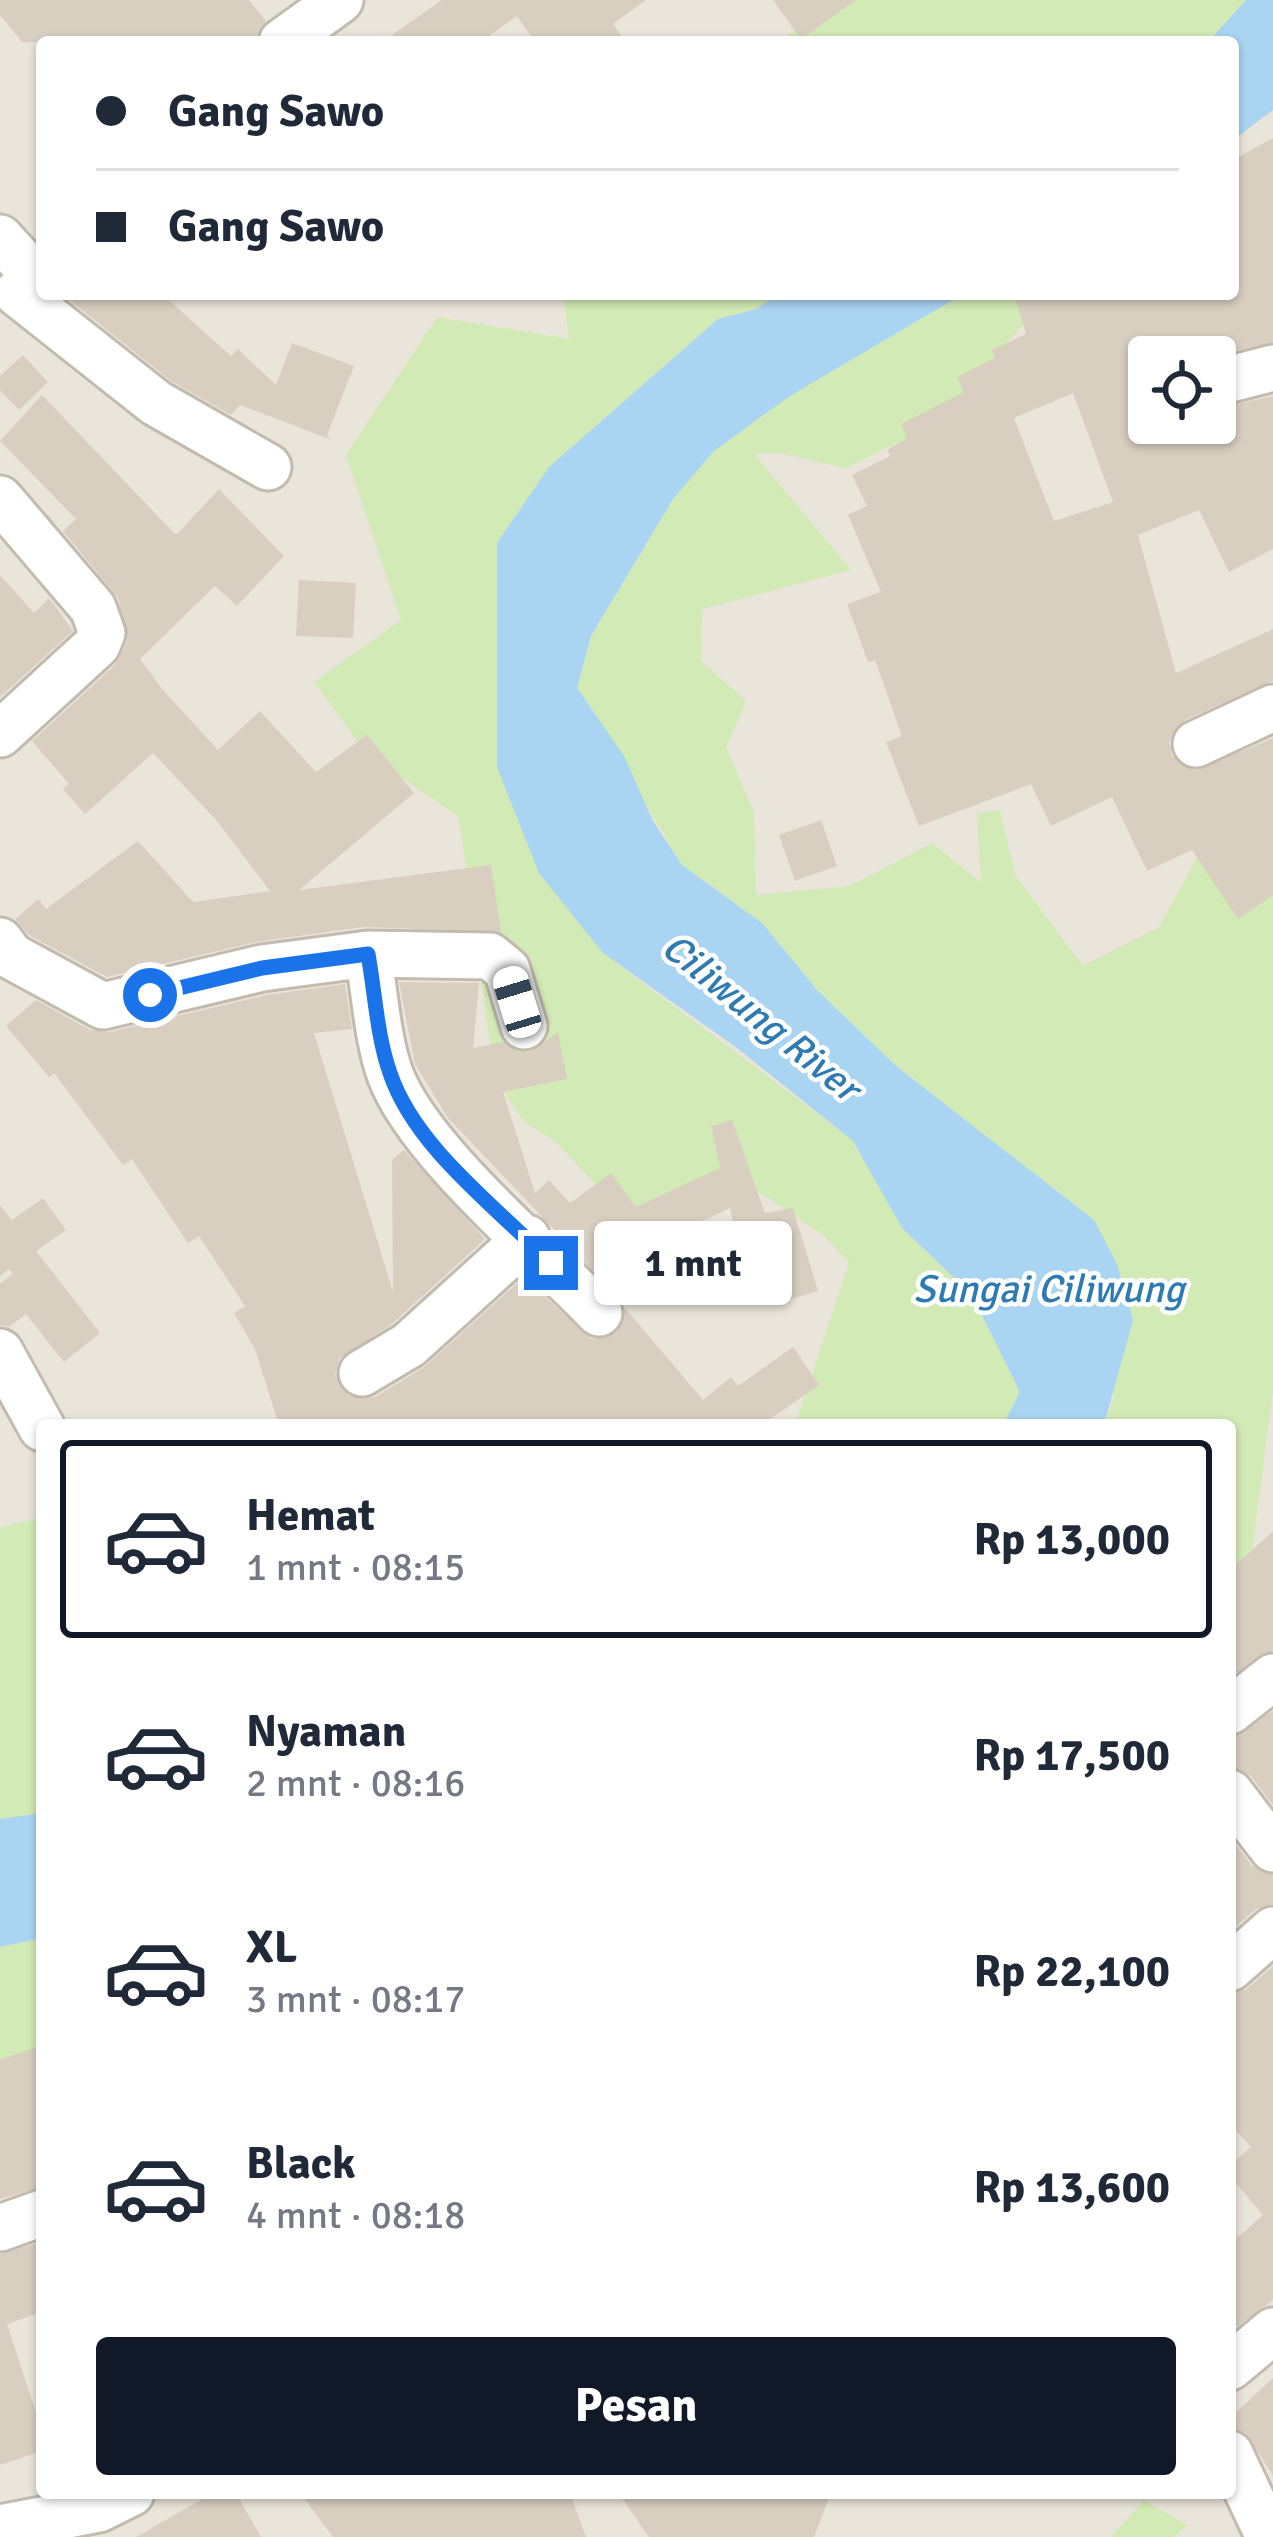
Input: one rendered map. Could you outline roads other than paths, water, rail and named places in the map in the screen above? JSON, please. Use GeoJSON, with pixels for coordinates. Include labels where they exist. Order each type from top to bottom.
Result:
{"type":"FeatureCollection","features":[{"type":"Feature","properties":{"kind":"street"},"geometry":{"type":"LineString","coordinates":[[290,36],[340,0]]}},
{"type":"Feature","properties":{"kind":"street"},"geometry":{"type":"LineString","coordinates":[[0,238],[23,285]]}},
{"type":"Feature","properties":{"kind":"street"},"geometry":{"type":"LineString","coordinates":[[40,300],[156,403],[268,467]]}},
{"type":"Feature","properties":{"kind":"street"},"geometry":{"type":"LineString","coordinates":[[1236,378],[1273,368]]}},
{"type":"Feature","properties":{"kind":"street"},"geometry":{"type":"LineString","coordinates":[[0,499],[93,608],[102,633],[98,645],[0,734]]}},
{"type":"Feature","properties":{"kind":"street"},"geometry":{"type":"LineString","coordinates":[[1196,744],[1273,708]]}},
{"type":"Feature","properties":{"kind":"street"},"geometry":{"type":"LineString","coordinates":[[4,955],[103,1006],[262,968],[368,954],[490,956],[507,970],[524,1026]]}},
{"type":"Feature","properties":{"kind":"street"},"geometry":{"type":"LineString","coordinates":[[368,954],[390,1074],[402,1098],[434,1143],[599,1313]]}},
{"type":"Feature","properties":{"kind":"street"},"geometry":{"type":"LineString","coordinates":[[362,1373],[409,1345],[527,1238]]}},
{"type":"Feature","properties":{"kind":"street"},"geometry":{"type":"LineString","coordinates":[[0,1352],[37,1419]]}},
{"type":"Feature","properties":{"kind":"street"},"geometry":{"type":"LineString","coordinates":[[1236,1707],[1273,1677]]}},
{"type":"Feature","properties":{"kind":"street"},"geometry":{"type":"LineString","coordinates":[[1236,1801],[1273,1849]]}},
{"type":"Feature","properties":{"kind":"street"},"geometry":{"type":"LineString","coordinates":[[1236,1963],[1273,1930]]}},
{"type":"Feature","properties":{"kind":"street"},"geometry":{"type":"LineString","coordinates":[[0,2228],[36,2214]]}},
{"type":"Feature","properties":{"kind":"street"},"geometry":{"type":"LineString","coordinates":[[1236,2362],[1273,2331]]}},
{"type":"Feature","properties":{"kind":"street"},"geometry":{"type":"LineString","coordinates":[[1236,2467],[1269,2537]]}},
{"type":"Feature","properties":{"kind":"street"},"geometry":{"type":"LineString","coordinates":[[0,2528],[98,2509],[119,2499]]}},
{"type":"Feature","properties":{"kind":"water"},"geometry":{"type":"Polygon","coordinates":[[[1246,0],[1273,0],[1273,110],[1239,136],[1239,36],[1213,36],[1246,0]]]}},
{"type":"Feature","properties":{"kind":"water","name":"Sungai Ciliwung"},"geometry":{"type":"Polygon","coordinates":[[[770,300],[953,300],[790,396],[714,451],[673,499],[591,636],[577,688],[624,756],[653,821],[682,865],[762,923],[818,991],[896,1066],[1094,1220],[1117,1264],[1133,1320],[1106,1419],[1006,1419],[1020,1392],[972,1295],[902,1228],[853,1141],[737,1048],[603,953],[539,873],[497,767],[497,543],[549,467],[718,319],[756,309],[770,300]]]}},
{"type":"Feature","properties":{"kind":"water"},"geometry":{"type":"Polygon","coordinates":[[[36,1814],[36,1939],[0,1947],[0,1819],[36,1814]]]}},
{"type":"Feature","properties":{"kind":"water label","name":"Ciliwung River"},"geometry":{"type":"Point","coordinates":[761,1017]}}]}
